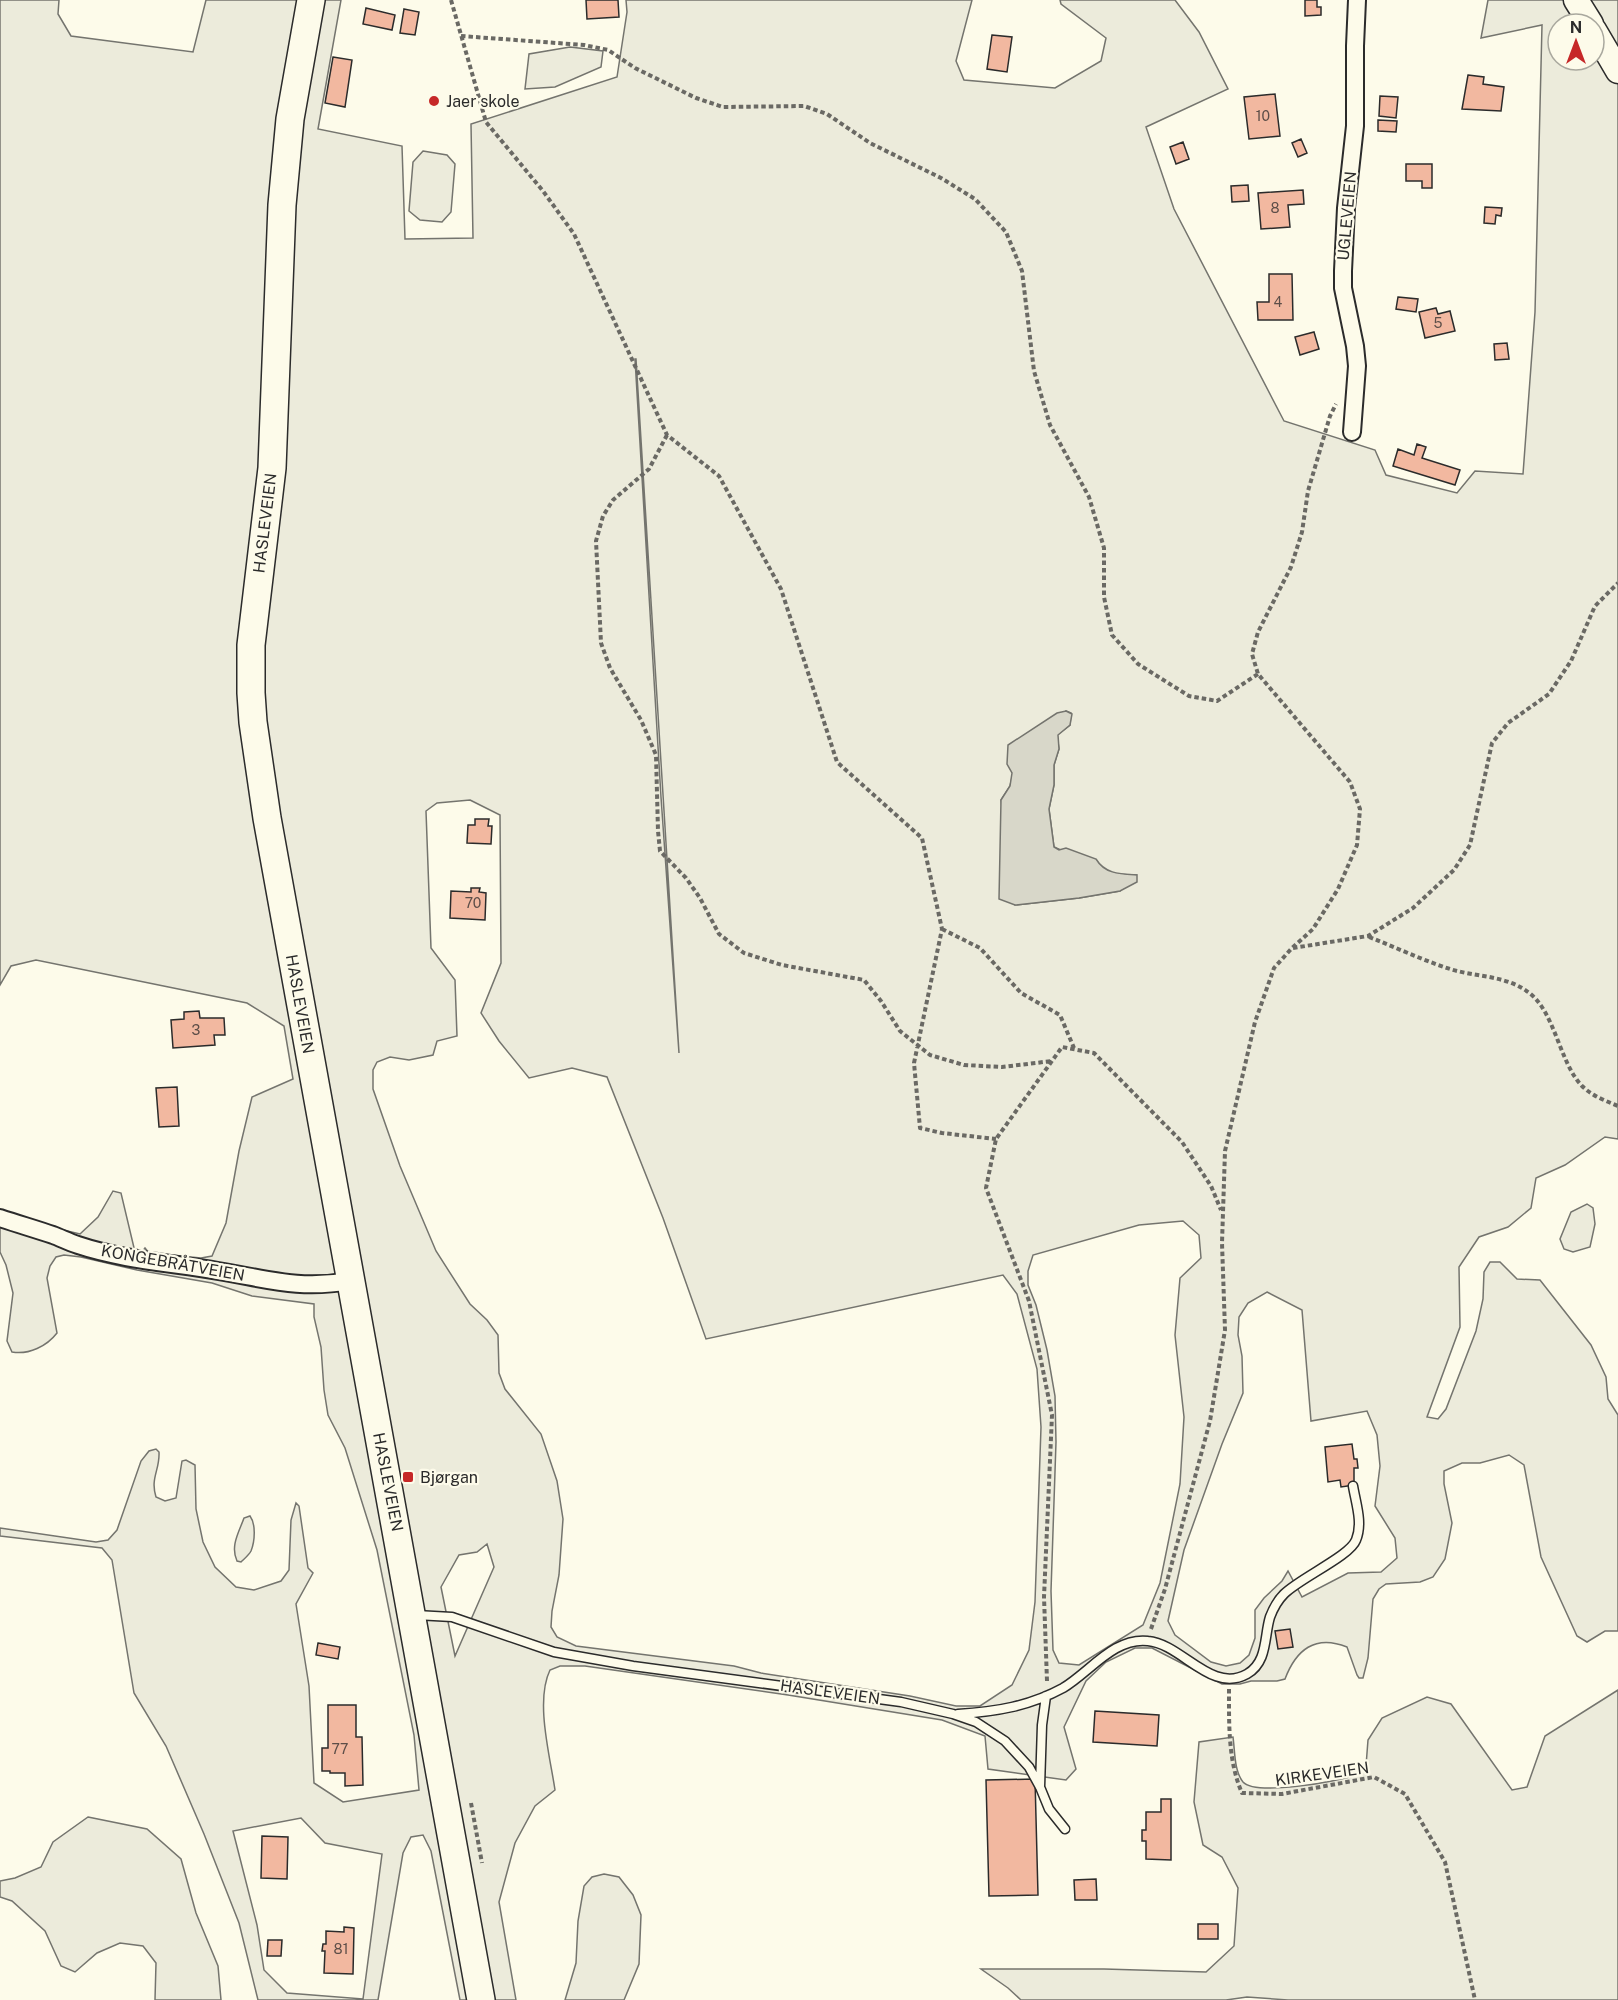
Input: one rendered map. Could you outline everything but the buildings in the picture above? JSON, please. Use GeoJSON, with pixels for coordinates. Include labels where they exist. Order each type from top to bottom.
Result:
{"type":"FeatureCollection","features":[{"type":"Feature","properties":{"kind":"main road","name":"HASLEVEIEN"},"geometry":{"type":"LineString","coordinates":[[311,0],[290,119],[282,205],[272,468],[251,645],[251,693],[256,754],[481,2000]]}},
{"type":"Feature","properties":{"kind":"main road"},"geometry":{"type":"LineString","coordinates":[[1606,51],[1618,72]]}},
{"type":"Feature","properties":{"kind":"street","name":"UGLEVEIEN"},"geometry":{"type":"LineString","coordinates":[[1352,432],[1357,366],[1343,288],[1343,271],[1355,126],[1354,56],[1357,0]]}},
{"type":"Feature","properties":{"kind":"street","name":"KONGEBRÅTVEIEN"},"geometry":{"type":"LineString","coordinates":[[0,1218],[78,1245],[119,1255],[301,1285],[325,1285],[350,1281]]}},
{"type":"Feature","properties":{"kind":"lane"},"geometry":{"type":"LineString","coordinates":[[1147,1640],[1161,1643],[1210,1674],[1229,1678],[1248,1674],[1256,1667],[1265,1647],[1270,1617],[1285,1593],[1307,1576],[1340,1556],[1356,1542],[1359,1520],[1353,1486]]}},
{"type":"Feature","properties":{"kind":"lane","name":"HASLEVEIEN"},"geometry":{"type":"LineString","coordinates":[[412,1616],[460,1620],[554,1652],[633,1666],[901,1702],[953,1714],[976,1722],[1005,1741],[1029,1767],[1049,1809],[1065,1829]]}},
{"type":"Feature","properties":{"kind":"lane","name":"HASLEVEIEN"},"geometry":{"type":"LineString","coordinates":[[953,1714],[984,1713],[1013,1708],[1046,1696],[1074,1681],[1110,1652],[1129,1642],[1147,1640]]}},
{"type":"Feature","properties":{"kind":"lane"},"geometry":{"type":"LineString","coordinates":[[1040,1787],[1042,1725],[1046,1696]]}},
{"type":"Feature","properties":{"kind":"path"},"geometry":{"type":"LineString","coordinates":[[451,0],[486,122],[543,191],[574,234],[667,435],[719,476],[781,589],[837,762],[922,838],[942,929],[914,1063],[920,1128],[996,1139]]}},
{"type":"Feature","properties":{"kind":"path"},"geometry":{"type":"LineString","coordinates":[[461,36],[584,45],[608,50],[635,69],[696,98],[723,107],[804,106],[827,114],[870,143],[941,178],[975,199],[1006,232],[1022,271],[1034,371],[1050,425],[1089,497],[1104,548],[1104,597],[1112,635],[1138,664],[1189,696],[1217,701],[1258,674]]}},
{"type":"Feature","properties":{"kind":"path"},"geometry":{"type":"LineString","coordinates":[[1147,1640],[1165,1589],[1210,1421],[1225,1330],[1222,1243],[1225,1151],[1255,1022],[1274,968],[1313,929],[1338,889],[1357,845],[1360,809],[1350,782],[1258,674],[1252,654],[1258,632],[1291,567],[1302,532],[1308,491],[1330,416],[1340,396]]}},
{"type":"Feature","properties":{"kind":"path"},"geometry":{"type":"LineString","coordinates":[[667,435],[649,469],[613,500],[603,516],[596,541],[601,643],[610,668],[641,720],[656,755],[660,851],[686,878],[700,898],[719,934],[736,947],[744,953],[782,965],[864,980],[900,1031],[930,1055],[964,1065],[1002,1067],[1052,1061]]}},
{"type":"Feature","properties":{"kind":"path"},"geometry":{"type":"LineString","coordinates":[[1292,948],[1368,936],[1413,909],[1454,870],[1470,845],[1492,743],[1508,723],[1549,694],[1571,661],[1595,606],[1618,582]]}},
{"type":"Feature","properties":{"kind":"path"},"geometry":{"type":"LineString","coordinates":[[942,929],[980,948],[1021,993],[1060,1015],[1074,1048]]}},
{"type":"Feature","properties":{"kind":"path"},"geometry":{"type":"LineString","coordinates":[[1368,936],[1450,969],[1507,981],[1528,992],[1540,1004],[1582,1086],[1596,1096],[1618,1106]]}},
{"type":"Feature","properties":{"kind":"path"},"geometry":{"type":"LineString","coordinates":[[1046,1696],[1044,1597],[1052,1416],[1029,1300],[986,1188],[996,1139],[1062,1047],[1094,1053],[1182,1142],[1211,1186],[1223,1214]]}},
{"type":"Feature","properties":{"kind":"path","name":"KIRKEVEIEN"},"geometry":{"type":"LineString","coordinates":[[1229,1678],[1229,1728],[1235,1777],[1242,1793],[1282,1794],[1374,1777],[1405,1794],[1445,1862],[1474,2000]]}},
{"type":"Feature","properties":{"kind":"path"},"geometry":{"type":"LineString","coordinates":[[470,1801],[483,1871]]}},
{"type":"Feature","properties":{"kind":"shaded area"},"geometry":{"type":"Polygon","coordinates":[[[0,0],[59,0],[58,14],[71,36],[193,52],[206,0],[341,0],[318,129],[402,146],[405,239],[473,238],[471,124],[617,77],[627,12],[626,0],[972,0],[956,61],[964,80],[1055,88],[1101,61],[1106,38],[1061,4],[1060,0],[1175,0],[1199,32],[1228,89],[1146,127],[1174,209],[1284,421],[1375,450],[1386,475],[1457,493],[1475,471],[1523,474],[1535,312],[1542,25],[1481,38],[1488,0],[1618,0],[1618,1139],[1605,1137],[1565,1165],[1536,1178],[1531,1208],[1508,1227],[1479,1237],[1459,1267],[1460,1327],[1427,1417],[1438,1419],[1446,1409],[1476,1331],[1483,1299],[1484,1272],[1490,1262],[1500,1262],[1517,1279],[1540,1280],[1591,1345],[1606,1377],[1608,1399],[1618,1415],[1618,1631],[1605,1631],[1587,1642],[1577,1636],[1541,1557],[1524,1465],[1509,1455],[1480,1463],[1462,1463],[1444,1471],[1444,1484],[1452,1523],[1445,1559],[1433,1577],[1420,1582],[1386,1584],[1379,1589],[1373,1599],[1368,1658],[1363,1678],[1357,1675],[1347,1647],[1336,1643],[1325,1642],[1308,1647],[1295,1660],[1285,1679],[1240,1684],[1222,1684],[1152,1648],[1135,1648],[1106,1662],[1086,1681],[1064,1727],[1076,1769],[1066,1780],[988,1769],[985,1736],[942,1720],[585,1666],[560,1666],[550,1670],[544,1697],[545,1729],[555,1790],[535,1806],[515,1843],[499,1902],[516,2000],[460,2000],[431,1851],[423,1835],[411,1837],[403,1853],[378,2000],[258,2000],[239,1923],[204,1834],[166,1746],[134,1693],[112,1560],[102,1548],[0,1536],[0,1528],[96,1542],[108,1540],[117,1530],[141,1461],[149,1451],[156,1449],[159,1452],[154,1484],[156,1497],[165,1501],[176,1498],[182,1461],[186,1460],[195,1465],[196,1509],[203,1542],[215,1567],[236,1587],[254,1590],[281,1581],[289,1570],[291,1520],[296,1503],[299,1506],[308,1568],[313,1573],[296,1604],[309,1686],[314,1783],[343,1802],[419,1790],[414,1735],[377,1550],[345,1448],[328,1415],[314,1304],[252,1296],[212,1283],[64,1255],[56,1257],[50,1266],[47,1278],[57,1333],[37,1348],[25,1352],[12,1352],[7,1341],[13,1293],[0,1252],[0,1211],[42,1225],[80,1234],[98,1217],[113,1191],[121,1193],[135,1252],[142,1252],[145,1248],[149,1253],[201,1258],[212,1256],[226,1223],[239,1151],[252,1097],[293,1079],[284,1026],[247,1003],[36,960],[11,966],[0,985],[0,0]],[[635,359],[661,797],[679,1053],[635,359]],[[1066,711],[1013,773],[1010,786],[1001,800],[1015,905],[1120,891],[1136,875],[1115,874],[1054,847],[1049,809],[1054,785],[1054,765],[1059,749],[1057,735],[1070,725],[1071,713],[1066,711]],[[470,800],[437,803],[426,811],[431,948],[455,980],[457,1036],[437,1041],[433,1055],[409,1060],[390,1057],[377,1062],[373,1070],[373,1089],[400,1166],[436,1251],[470,1304],[487,1320],[498,1335],[499,1373],[505,1389],[541,1434],[557,1481],[563,1519],[559,1575],[551,1627],[557,1637],[576,1646],[734,1666],[761,1673],[910,1696],[956,1706],[980,1706],[1012,1685],[1029,1650],[1035,1602],[1041,1427],[1037,1369],[1017,1294],[1003,1275],[706,1339],[663,1218],[607,1077],[572,1068],[529,1078],[499,1041],[481,1013],[501,963],[500,815],[470,800]],[[1183,1221],[1139,1225],[1033,1255],[1028,1271],[1028,1285],[1036,1305],[1047,1350],[1055,1396],[1056,1442],[1051,1591],[1053,1650],[1059,1663],[1079,1665],[1143,1625],[1160,1583],[1180,1484],[1184,1417],[1175,1335],[1180,1278],[1201,1258],[1199,1235],[1183,1221]],[[1267,1292],[1248,1303],[1239,1317],[1238,1335],[1242,1356],[1243,1393],[1184,1550],[1168,1621],[1175,1635],[1211,1662],[1226,1666],[1240,1663],[1249,1655],[1255,1638],[1255,1610],[1282,1581],[1288,1571],[1302,1597],[1348,1573],[1381,1572],[1397,1558],[1395,1538],[1375,1506],[1380,1466],[1377,1435],[1367,1411],[1311,1421],[1302,1310],[1267,1292]],[[487,1544],[477,1552],[459,1555],[441,1587],[455,1656],[494,1567],[487,1544]],[[301,1818],[233,1831],[257,1925],[264,1970],[287,1993],[363,1999],[382,1854],[325,1843],[301,1818]]]}},
{"type":"Feature","properties":{"kind":"shaded area"},"geometry":{"type":"Polygon","coordinates":[[[570,47],[603,51],[601,67],[555,87],[525,89],[529,54],[570,47]]]}},
{"type":"Feature","properties":{"kind":"shaded area"},"geometry":{"type":"Polygon","coordinates":[[[423,151],[447,155],[455,164],[451,212],[442,222],[420,220],[409,211],[413,162],[423,151]]]}},
{"type":"Feature","properties":{"kind":"shaded area"},"geometry":{"type":"Polygon","coordinates":[[[1066,711],[1072,714],[1070,725],[1058,735],[1059,749],[1054,765],[1054,785],[1049,809],[1054,847],[1059,850],[1066,848],[1096,859],[1108,870],[1137,875],[1137,882],[1120,891],[1015,905],[999,899],[1001,800],[1010,786],[1012,773],[1007,764],[1008,745],[1057,713],[1066,711]]]}},
{"type":"Feature","properties":{"kind":"shaded area"},"geometry":{"type":"Polygon","coordinates":[[[1587,1204],[1593,1208],[1595,1224],[1590,1247],[1573,1252],[1564,1249],[1560,1239],[1571,1212],[1587,1204]]]}},
{"type":"Feature","properties":{"kind":"shaded area"},"geometry":{"type":"Polygon","coordinates":[[[250,1516],[254,1528],[253,1542],[250,1552],[241,1562],[237,1561],[235,1555],[235,1544],[244,1518],[250,1516]]]}},
{"type":"Feature","properties":{"kind":"shaded area"},"geometry":{"type":"Polygon","coordinates":[[[1618,1690],[1618,2000],[1288,2000],[1247,1997],[1226,2000],[1021,2000],[981,1969],[1206,1972],[1234,1946],[1238,1888],[1222,1857],[1203,1845],[1194,1802],[1199,1742],[1233,1737],[1238,1772],[1243,1782],[1251,1786],[1279,1788],[1332,1781],[1355,1775],[1366,1766],[1368,1740],[1382,1718],[1427,1697],[1451,1704],[1512,1790],[1527,1787],[1545,1736],[1618,1690]]]}},
{"type":"Feature","properties":{"kind":"shaded area"},"geometry":{"type":"Polygon","coordinates":[[[88,1817],[147,1829],[181,1859],[196,1913],[218,1966],[221,2000],[155,2000],[156,1963],[143,1946],[120,1943],[97,1953],[75,1972],[61,1966],[45,1931],[12,1901],[0,1897],[0,1881],[15,1878],[41,1867],[53,1842],[88,1817]]]}},
{"type":"Feature","properties":{"kind":"shaded area"},"geometry":{"type":"Polygon","coordinates":[[[604,1874],[619,1877],[633,1895],[641,1915],[639,1964],[624,2000],[565,2000],[576,1963],[578,1921],[584,1886],[592,1877],[604,1874]]]}},
{"type":"Feature","properties":{"kind":"place","name":"Jaer skole"},"geometry":{"type":"Point","coordinates":[434,101]}},
{"type":"Feature","properties":{"kind":"place","name":"Bjørgan"},"geometry":{"type":"Point","coordinates":[408,1477]}}]}
